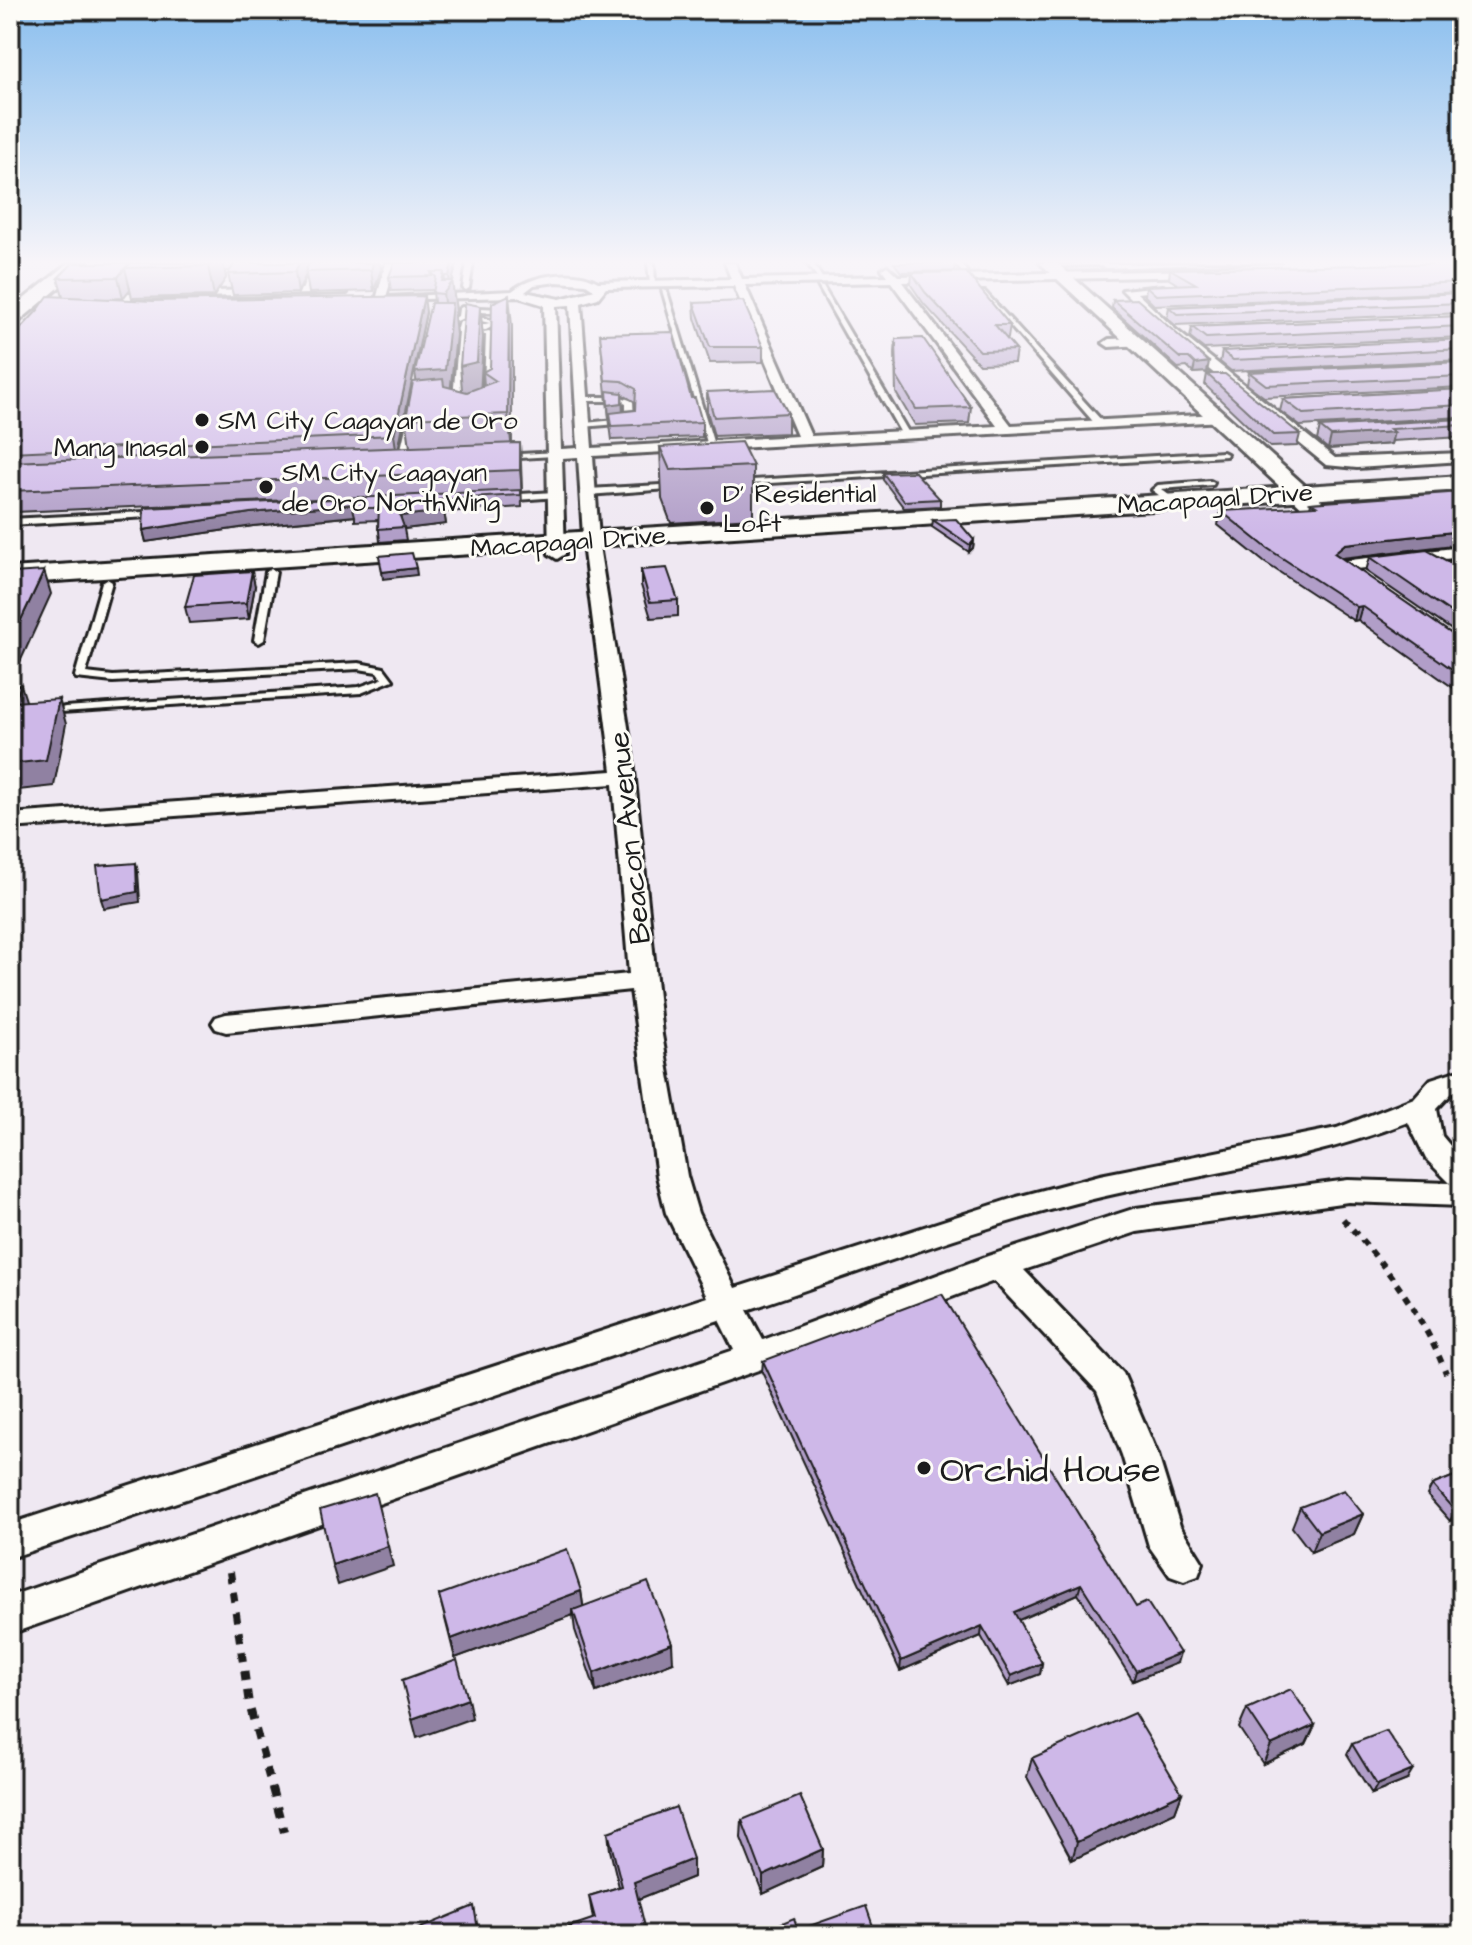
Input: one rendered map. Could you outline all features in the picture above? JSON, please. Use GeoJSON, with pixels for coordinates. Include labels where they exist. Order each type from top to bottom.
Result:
{"type":"FeatureCollection","features":[{"type":"Feature","properties":{"kind":"main road","name":"Macapagal Drive"},"geometry":{"type":"LineString","coordinates":[[10,576],[591,546],[1290,501],[1462,483]]}},
{"type":"Feature","properties":{"kind":"main road","name":"Macapagal Drive"},"geometry":{"type":"LineString","coordinates":[[591,546],[1171,501],[1462,498]]}},
{"type":"Feature","properties":{"kind":"main road","name":"Macapagal Drive"},"geometry":{"type":"LineString","coordinates":[[10,588],[271,572],[556,548]]}},
{"type":"Feature","properties":{"kind":"street"},"geometry":{"type":"LineString","coordinates":[[551,354],[556,548]]}},
{"type":"Feature","properties":{"kind":"street","name":"Beacon Avenue"},"geometry":{"type":"LineString","coordinates":[[579,354],[591,546],[622,777],[648,1035],[672,1176],[682,1213],[755,1357]]}},
{"type":"Feature","properties":{"kind":"street"},"geometry":{"type":"LineString","coordinates":[[769,354],[806,440]]}},
{"type":"Feature","properties":{"kind":"street"},"geometry":{"type":"LineString","coordinates":[[950,354],[1007,430]]}},
{"type":"Feature","properties":{"kind":"street"},"geometry":{"type":"LineString","coordinates":[[1120,354],[1131,365]]}},
{"type":"Feature","properties":{"kind":"street"},"geometry":{"type":"LineString","coordinates":[[1150,354],[1218,418],[1290,501]]}},
{"type":"Feature","properties":{"kind":"street"},"geometry":{"type":"LineString","coordinates":[[1198,354],[1270,403],[1295,433],[1331,462],[1357,464],[1462,457]]}},
{"type":"Feature","properties":{"kind":"street"},"geometry":{"type":"LineString","coordinates":[[1201,356],[1217,356]]}},
{"type":"Feature","properties":{"kind":"street"},"geometry":{"type":"LineString","coordinates":[[1198,379],[1236,377]]}},
{"type":"Feature","properties":{"kind":"street"},"geometry":{"type":"LineString","coordinates":[[1165,398],[1233,464],[1290,501]]}},
{"type":"Feature","properties":{"kind":"street"},"geometry":{"type":"LineString","coordinates":[[554,454],[1218,418]]}},
{"type":"Feature","properties":{"kind":"street"},"geometry":{"type":"LineString","coordinates":[[1295,433],[1326,431]]}},
{"type":"Feature","properties":{"kind":"street"},"geometry":{"type":"LineString","coordinates":[[1375,591],[1342,566],[1462,552]]}},
{"type":"Feature","properties":{"kind":"street"},"geometry":{"type":"LineString","coordinates":[[1426,555],[1450,570]]}},
{"type":"Feature","properties":{"kind":"street"},"geometry":{"type":"LineString","coordinates":[[10,821],[622,777]]}},
{"type":"Feature","properties":{"kind":"street"},"geometry":{"type":"LineString","coordinates":[[226,1023],[644,981]]}},
{"type":"Feature","properties":{"kind":"street"},"geometry":{"type":"LineString","coordinates":[[10,1541],[1017,1208],[1100,1186],[1342,1137],[1423,1105],[1443,1085],[1462,1078]]}},
{"type":"Feature","properties":{"kind":"street"},"geometry":{"type":"LineString","coordinates":[[1423,1105],[1425,1134],[1434,1150],[1462,1177]]}},
{"type":"Feature","properties":{"kind":"street"},"geometry":{"type":"LineString","coordinates":[[10,1615],[755,1357],[999,1265],[1136,1220],[1321,1194],[1397,1190],[1462,1195]]}},
{"type":"Feature","properties":{"kind":"street"},"geometry":{"type":"LineString","coordinates":[[999,1265],[1111,1383],[1140,1455],[1163,1534],[1184,1563]]}},
{"type":"Feature","properties":{"kind":"lane"},"geometry":{"type":"LineString","coordinates":[[452,417],[460,354]]}},
{"type":"Feature","properties":{"kind":"lane"},"geometry":{"type":"LineString","coordinates":[[487,401],[488,354]]}},
{"type":"Feature","properties":{"kind":"lane"},"geometry":{"type":"LineString","coordinates":[[683,354],[712,446]]}},
{"type":"Feature","properties":{"kind":"lane"},"geometry":{"type":"LineString","coordinates":[[861,354],[906,435]]}},
{"type":"Feature","properties":{"kind":"lane"},"geometry":{"type":"LineString","coordinates":[[1038,354],[1100,424]]}},
{"type":"Feature","properties":{"kind":"lane"},"geometry":{"type":"LineString","coordinates":[[582,399],[621,399],[630,403],[630,421],[585,425]]}},
{"type":"Feature","properties":{"kind":"lane"},"geometry":{"type":"LineString","coordinates":[[444,411],[470,407],[456,403]]}},
{"type":"Feature","properties":{"kind":"lane"},"geometry":{"type":"LineString","coordinates":[[402,461],[413,412]]}},
{"type":"Feature","properties":{"kind":"lane"},"geometry":{"type":"LineString","coordinates":[[493,457],[554,454]]}},
{"type":"Feature","properties":{"kind":"lane"},"geometry":{"type":"LineString","coordinates":[[387,462],[418,460]]}},
{"type":"Feature","properties":{"kind":"lane"},"geometry":{"type":"LineString","coordinates":[[731,483],[1233,464]]}},
{"type":"Feature","properties":{"kind":"lane"},"geometry":{"type":"LineString","coordinates":[[1171,501],[1156,490],[1158,487],[1210,483]]}},
{"type":"Feature","properties":{"kind":"lane"},"geometry":{"type":"LineString","coordinates":[[588,492],[683,486]]}},
{"type":"Feature","properties":{"kind":"lane"},"geometry":{"type":"LineString","coordinates":[[493,498],[555,495]]}},
{"type":"Feature","properties":{"kind":"lane"},"geometry":{"type":"LineString","coordinates":[[10,522],[181,513]]}},
{"type":"Feature","properties":{"kind":"lane"},"geometry":{"type":"LineString","coordinates":[[259,640],[271,572]]}},
{"type":"Feature","properties":{"kind":"lane"},"geometry":{"type":"LineString","coordinates":[[65,710],[348,692],[375,687],[388,680],[380,670],[359,666],[113,679],[80,676],[107,582]]}},
{"type":"Feature","properties":{"kind":"path"},"geometry":{"type":"LineString","coordinates":[[1321,1194],[1413,1298],[1429,1326],[1446,1373]]}},
{"type":"Feature","properties":{"kind":"path"},"geometry":{"type":"LineString","coordinates":[[226,1539],[236,1636],[257,1744],[264,1775],[284,1832]]}},
{"type":"Feature","properties":{"kind":"building","name":"SM City Cagayan de Oro"},"geometry":{"type":"Polygon","coordinates":[[[10,354],[412,354],[394,435],[10,452],[10,354]]]}},
{"type":"Feature","properties":{"kind":"building"},"geometry":{"type":"Polygon","coordinates":[[[419,354],[447,354],[445,370],[415,372],[419,354]]]}},
{"type":"Feature","properties":{"kind":"building"},"geometry":{"type":"Polygon","coordinates":[[[461,354],[477,354],[477,362],[460,366],[461,354]]]}},
{"type":"Feature","properties":{"kind":"building"},"geometry":{"type":"Polygon","coordinates":[[[490,354],[509,354],[508,414],[406,418],[413,382],[443,379],[444,386],[467,392],[496,381],[483,372],[490,368],[490,354]]]}},
{"type":"Feature","properties":{"kind":"building"},"geometry":{"type":"Polygon","coordinates":[[[602,354],[679,354],[691,398],[695,398],[702,422],[612,426],[610,413],[635,410],[636,389],[622,381],[605,380],[602,354]]]}},
{"type":"Feature","properties":{"kind":"building"},"geometry":{"type":"Polygon","coordinates":[[[896,354],[934,354],[971,407],[916,409],[897,377],[896,354]]]}},
{"type":"Feature","properties":{"kind":"building"},"geometry":{"type":"Polygon","coordinates":[[[1175,354],[1200,354],[1209,362],[1195,364],[1189,358],[1180,358],[1175,354]]]}},
{"type":"Feature","properties":{"kind":"building"},"geometry":{"type":"Polygon","coordinates":[[[1225,354],[1363,354],[1233,360],[1225,354]]]}},
{"type":"Feature","properties":{"kind":"building"},"geometry":{"type":"Polygon","coordinates":[[[1462,362],[1462,376],[1266,385],[1249,372],[1462,362]]]}},
{"type":"Feature","properties":{"kind":"building"},"geometry":{"type":"Polygon","coordinates":[[[1207,374],[1225,374],[1300,434],[1273,435],[1207,374]]]}},
{"type":"Feature","properties":{"kind":"building"},"geometry":{"type":"Polygon","coordinates":[[[775,389],[788,413],[714,417],[707,392],[775,389]]]}},
{"type":"Feature","properties":{"kind":"building"},"geometry":{"type":"Polygon","coordinates":[[[1462,389],[1462,405],[1303,414],[1283,399],[1462,389]]]}},
{"type":"Feature","properties":{"kind":"building"},"geometry":{"type":"Polygon","coordinates":[[[607,391],[622,393],[622,403],[608,405],[607,391]]]}},
{"type":"Feature","properties":{"kind":"building"},"geometry":{"type":"Polygon","coordinates":[[[1462,419],[1462,425],[1331,436],[1320,427],[1462,419]]]}},
{"type":"Feature","properties":{"kind":"building"},"geometry":{"type":"Polygon","coordinates":[[[741,442],[753,466],[670,470],[660,447],[741,442]]]}},
{"type":"Feature","properties":{"kind":"building"},"geometry":{"type":"Polygon","coordinates":[[[520,443],[520,470],[10,491],[10,462],[520,443]]]}},
{"type":"Feature","properties":{"kind":"building"},"geometry":{"type":"Polygon","coordinates":[[[915,472],[940,499],[904,501],[883,473],[915,472]]]}},
{"type":"Feature","properties":{"kind":"building"},"geometry":{"type":"Polygon","coordinates":[[[521,490],[521,495],[439,500],[444,511],[400,516],[404,527],[378,529],[379,508],[353,508],[355,504],[250,513],[143,530],[144,508],[521,490]]]}},
{"type":"Feature","properties":{"kind":"building"},"geometry":{"type":"Polygon","coordinates":[[[1462,492],[1462,531],[1345,544],[1334,553],[1462,641],[1462,676],[1362,606],[1357,607],[1267,548],[1221,511],[1316,506],[1311,503],[1462,492]]]}},
{"type":"Feature","properties":{"kind":"building"},"geometry":{"type":"Polygon","coordinates":[[[956,519],[974,540],[970,545],[933,520],[956,519]]]}},
{"type":"Feature","properties":{"kind":"building"},"geometry":{"type":"Polygon","coordinates":[[[1427,550],[1462,569],[1462,620],[1370,557],[1427,550]]]}},
{"type":"Feature","properties":{"kind":"building"},"geometry":{"type":"Polygon","coordinates":[[[412,553],[416,568],[382,572],[379,556],[412,553]]]}},
{"type":"Feature","properties":{"kind":"building"},"geometry":{"type":"Polygon","coordinates":[[[667,568],[678,600],[650,602],[641,570],[667,568]]]}},
{"type":"Feature","properties":{"kind":"building"},"geometry":{"type":"Polygon","coordinates":[[[44,571],[10,643],[10,575],[44,571]]]}},
{"type":"Feature","properties":{"kind":"building"},"geometry":{"type":"Polygon","coordinates":[[[252,571],[246,603],[185,607],[194,575],[252,571]]]}},
{"type":"Feature","properties":{"kind":"building"},"geometry":{"type":"Polygon","coordinates":[[[21,685],[14,702],[59,699],[46,760],[10,764],[10,686],[21,685]]]}},
{"type":"Feature","properties":{"kind":"building"},"geometry":{"type":"Polygon","coordinates":[[[136,863],[137,892],[101,899],[97,866],[136,863]]]}},
{"type":"Feature","properties":{"kind":"building","name":"Orchid House"},"geometry":{"type":"Polygon","coordinates":[[[942,1294],[1136,1607],[1147,1602],[1180,1653],[1136,1671],[1081,1584],[1014,1612],[1042,1663],[1011,1676],[982,1626],[901,1661],[763,1361],[942,1294]]]}},
{"type":"Feature","properties":{"kind":"building"},"geometry":{"type":"Polygon","coordinates":[[[1462,1473],[1462,1508],[1455,1511],[1432,1485],[1462,1473]]]}},
{"type":"Feature","properties":{"kind":"building"},"geometry":{"type":"Polygon","coordinates":[[[1344,1490],[1363,1514],[1319,1532],[1300,1507],[1344,1490]]]}},
{"type":"Feature","properties":{"kind":"building"},"geometry":{"type":"Polygon","coordinates":[[[375,1493],[388,1546],[332,1565],[320,1510],[375,1493]]]}},
{"type":"Feature","properties":{"kind":"building"},"geometry":{"type":"Polygon","coordinates":[[[567,1549],[581,1591],[451,1639],[439,1595],[567,1549]]]}},
{"type":"Feature","properties":{"kind":"building"},"geometry":{"type":"Polygon","coordinates":[[[648,1582],[672,1643],[594,1673],[573,1610],[648,1582]]]}},
{"type":"Feature","properties":{"kind":"building"},"geometry":{"type":"Polygon","coordinates":[[[457,1660],[468,1699],[412,1719],[402,1680],[457,1660]]]}},
{"type":"Feature","properties":{"kind":"building"},"geometry":{"type":"Polygon","coordinates":[[[1291,1689],[1315,1725],[1271,1745],[1247,1709],[1291,1689]]]}},
{"type":"Feature","properties":{"kind":"building"},"geometry":{"type":"Polygon","coordinates":[[[1134,1713],[1182,1793],[1077,1842],[1032,1758],[1134,1713]]]}},
{"type":"Feature","properties":{"kind":"building"},"geometry":{"type":"Polygon","coordinates":[[[1386,1731],[1413,1770],[1377,1785],[1352,1744],[1386,1731]]]}},
{"type":"Feature","properties":{"kind":"building"},"geometry":{"type":"Polygon","coordinates":[[[800,1796],[823,1849],[763,1876],[742,1820],[800,1796]]]}},
{"type":"Feature","properties":{"kind":"building"},"geometry":{"type":"Polygon","coordinates":[[[676,1807],[693,1859],[634,1882],[647,1935],[568,1935],[566,1928],[595,1918],[589,1896],[622,1886],[608,1832],[676,1807]]]}},
{"type":"Feature","properties":{"kind":"building"},"geometry":{"type":"Polygon","coordinates":[[[474,1906],[479,1935],[419,1935],[418,1929],[474,1906]]]}},
{"type":"Feature","properties":{"kind":"building"},"geometry":{"type":"Polygon","coordinates":[[[866,1906],[876,1935],[772,1935],[770,1928],[794,1918],[798,1930],[866,1906]]]}},
{"type":"Feature","properties":{"kind":"place","name":"SM City Cagayan de Oro"},"geometry":{"type":"Point","coordinates":[202,420]}},
{"type":"Feature","properties":{"kind":"place","name":"Mang Inasal"},"geometry":{"type":"Point","coordinates":[202,447]}},
{"type":"Feature","properties":{"kind":"place","name":"SM City Cagayan de Oro NorthWing"},"geometry":{"type":"Point","coordinates":[266,487]}},
{"type":"Feature","properties":{"kind":"place","name":"D' Residential Loft"},"geometry":{"type":"Point","coordinates":[707,508]}},
{"type":"Feature","properties":{"kind":"place","name":"Orchid House"},"geometry":{"type":"Point","coordinates":[924,1468]}}]}
